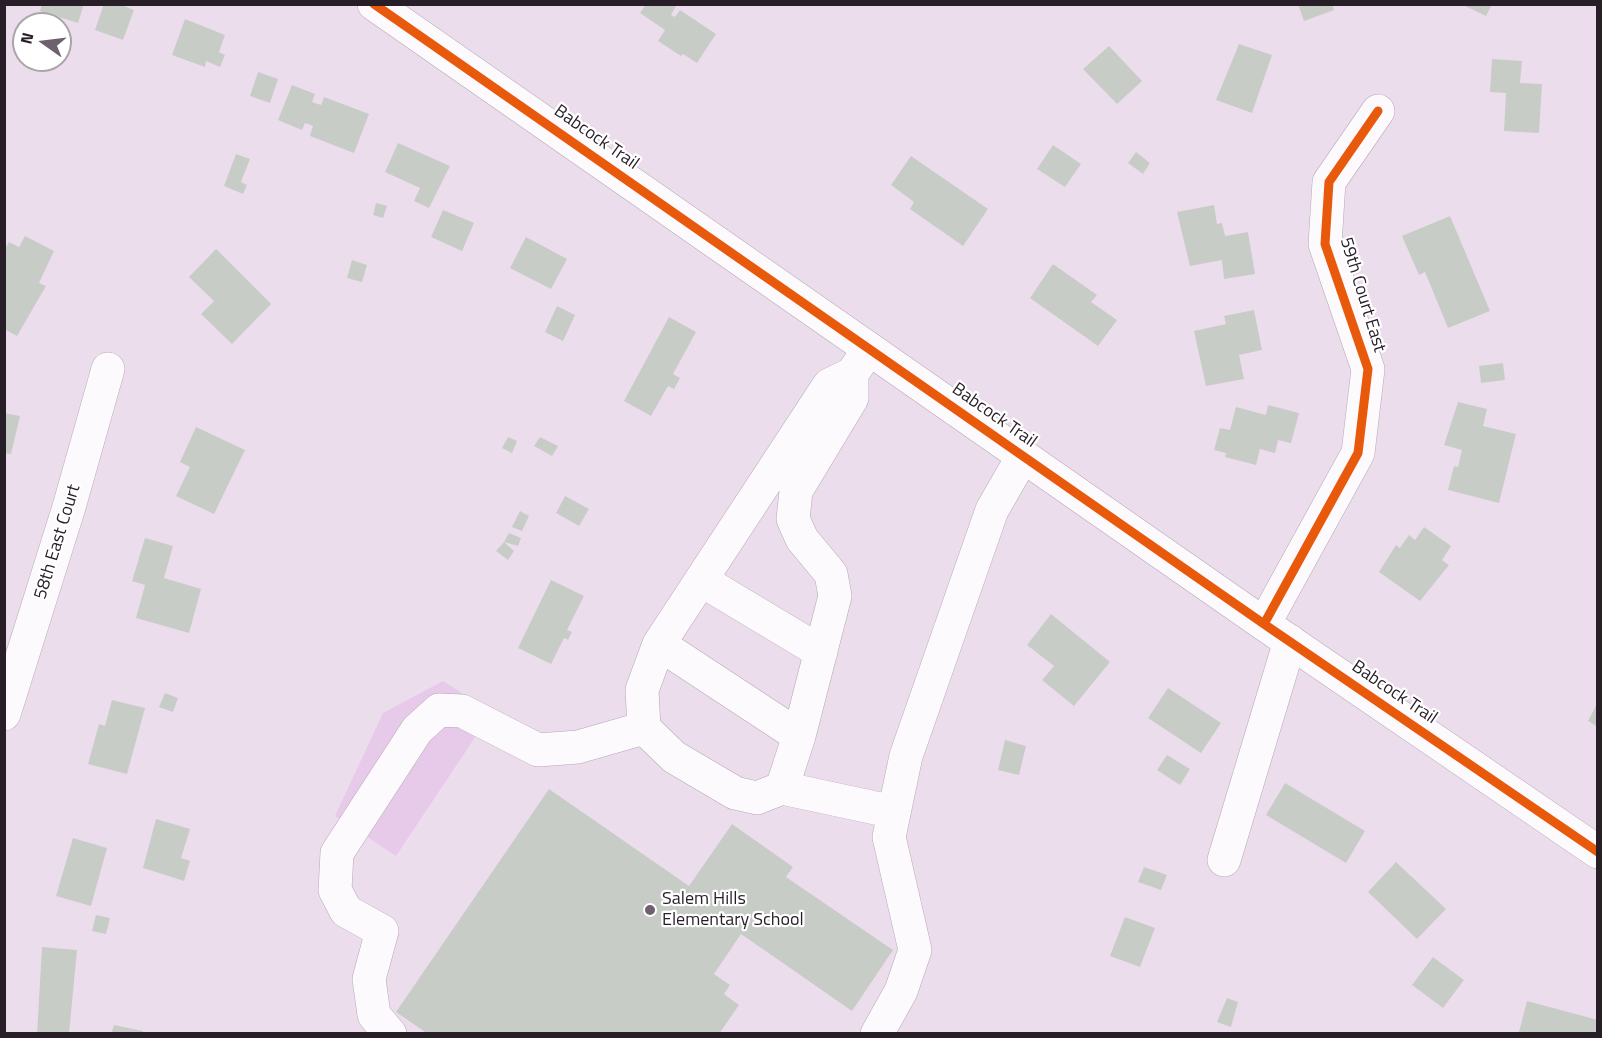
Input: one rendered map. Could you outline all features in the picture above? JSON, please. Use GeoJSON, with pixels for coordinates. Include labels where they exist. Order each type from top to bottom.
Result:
{"type":"FeatureCollection","features":[{"type":"Feature","properties":{"kind":"street","name":"Babcock Trail"},"geometry":{"type":"LineString","coordinates":[[384,7],[861,361],[1023,456],[1598,852]]}},
{"type":"Feature","properties":{"kind":"street","name":"59th Court East"},"geometry":{"type":"LineString","coordinates":[[1224,860],[1277,633],[1358,453],[1368,369],[1325,244],[1329,182],[1378,111]]}},
{"type":"Feature","properties":{"kind":"street"},"geometry":{"type":"LineString","coordinates":[[861,361],[829,385],[659,644],[642,690],[644,728],[674,757],[735,793],[757,798],[782,788],[894,812]]}},
{"type":"Feature","properties":{"kind":"street"},"geometry":{"type":"LineString","coordinates":[[782,788],[799,736],[835,596],[831,574],[802,539],[793,519],[796,491],[852,398],[861,361]]}},
{"type":"Feature","properties":{"kind":"street","name":"58th East Court"},"geometry":{"type":"LineString","coordinates":[[4,714],[69,507],[108,369]]}},
{"type":"Feature","properties":{"kind":"street"},"geometry":{"type":"LineString","coordinates":[[877,1034],[901,991],[915,950],[888,837],[906,756],[992,510],[1023,456]]}},
{"type":"Feature","properties":{"kind":"street"},"geometry":{"type":"LineString","coordinates":[[701,580],[821,652]]}},
{"type":"Feature","properties":{"kind":"street"},"geometry":{"type":"LineString","coordinates":[[659,644],[799,736]]}},
{"type":"Feature","properties":{"kind":"street"},"geometry":{"type":"LineString","coordinates":[[390,1034],[374,1015],[369,979],[382,930],[346,911],[335,890],[337,853],[417,730],[440,710],[462,711],[538,750],[578,747],[644,728]]}},
{"type":"Feature","properties":{"kind":"shaded area"},"geometry":{"type":"Polygon","coordinates":[[[443,681],[492,712],[396,856],[335,816],[383,713],[443,681]]]}},
{"type":"Feature","properties":{"kind":"building"},"geometry":{"type":"Polygon","coordinates":[[[42,4],[84,4],[78,23],[72,21],[72,12],[40,11],[42,4]]]}},
{"type":"Feature","properties":{"kind":"building"},"geometry":{"type":"Polygon","coordinates":[[[104,4],[119,4],[134,10],[123,40],[95,30],[104,4]]]}},
{"type":"Feature","properties":{"kind":"building"},"geometry":{"type":"Polygon","coordinates":[[[646,4],[677,4],[671,15],[675,17],[680,10],[716,34],[697,63],[658,41],[665,30],[640,13],[646,4]]]}},
{"type":"Feature","properties":{"kind":"building"},"geometry":{"type":"Polygon","coordinates":[[[1298,4],[1332,4],[1334,10],[1304,21],[1298,4]]]}},
{"type":"Feature","properties":{"kind":"building"},"geometry":{"type":"Polygon","coordinates":[[[1461,4],[1492,4],[1486,16],[1461,4]]]}},
{"type":"Feature","properties":{"kind":"building"},"geometry":{"type":"Polygon","coordinates":[[[185,19],[225,35],[219,52],[225,55],[220,67],[206,61],[205,67],[172,55],[185,19]]]}},
{"type":"Feature","properties":{"kind":"building"},"geometry":{"type":"Polygon","coordinates":[[[1239,44],[1272,55],[1252,113],[1216,100],[1239,44]]]}},
{"type":"Feature","properties":{"kind":"building"},"geometry":{"type":"Polygon","coordinates":[[[1109,46],[1142,81],[1117,104],[1083,69],[1109,46]]]}},
{"type":"Feature","properties":{"kind":"building"},"geometry":{"type":"Polygon","coordinates":[[[1492,59],[1522,61],[1520,83],[1542,84],[1539,133],[1504,131],[1506,93],[1490,92],[1492,59]]]}},
{"type":"Feature","properties":{"kind":"building"},"geometry":{"type":"Polygon","coordinates":[[[258,72],[278,79],[270,103],[250,96],[258,72]]]}},
{"type":"Feature","properties":{"kind":"building"},"geometry":{"type":"Polygon","coordinates":[[[292,85],[315,94],[312,102],[321,105],[324,97],[369,114],[354,153],[310,136],[313,126],[305,123],[302,130],[278,120],[292,85]]]}},
{"type":"Feature","properties":{"kind":"building"},"geometry":{"type":"Polygon","coordinates":[[[398,143],[450,166],[429,208],[414,201],[420,188],[385,172],[398,143]]]}},
{"type":"Feature","properties":{"kind":"building"},"geometry":{"type":"Polygon","coordinates":[[[1053,145],[1081,164],[1065,187],[1037,169],[1053,145]]]}},
{"type":"Feature","properties":{"kind":"building"},"geometry":{"type":"Polygon","coordinates":[[[1136,152],[1150,163],[1143,174],[1128,163],[1136,152]]]}},
{"type":"Feature","properties":{"kind":"building"},"geometry":{"type":"Polygon","coordinates":[[[236,154],[250,159],[241,182],[247,185],[243,194],[224,186],[236,154]]]}},
{"type":"Feature","properties":{"kind":"building"},"geometry":{"type":"Polygon","coordinates":[[[911,156],[988,209],[963,246],[910,209],[914,202],[891,185],[911,156]]]}},
{"type":"Feature","properties":{"kind":"building"},"geometry":{"type":"Polygon","coordinates":[[[376,203],[387,206],[383,218],[373,215],[376,203]]]}},
{"type":"Feature","properties":{"kind":"building"},"geometry":{"type":"Polygon","coordinates":[[[1214,205],[1217,224],[1222,223],[1225,236],[1248,232],[1255,274],[1224,279],[1222,260],[1190,266],[1177,212],[1214,205]]]}},
{"type":"Feature","properties":{"kind":"building"},"geometry":{"type":"Polygon","coordinates":[[[443,210],[474,223],[462,251],[431,237],[443,210]]]}},
{"type":"Feature","properties":{"kind":"building"},"geometry":{"type":"Polygon","coordinates":[[[1450,216],[1490,311],[1448,328],[1425,272],[1419,275],[1402,236],[1450,216]]]}},
{"type":"Feature","properties":{"kind":"building"},"geometry":{"type":"Polygon","coordinates":[[[25,236],[54,251],[39,283],[46,286],[17,336],[4,329],[4,251],[9,242],[19,247],[25,236]]]}},
{"type":"Feature","properties":{"kind":"building"},"geometry":{"type":"Polygon","coordinates":[[[526,237],[567,259],[551,289],[510,268],[526,237]]]}},
{"type":"Feature","properties":{"kind":"building"},"geometry":{"type":"Polygon","coordinates":[[[216,249],[271,304],[232,344],[201,314],[214,301],[189,277],[216,249]]]}},
{"type":"Feature","properties":{"kind":"building"},"geometry":{"type":"Polygon","coordinates":[[[352,260],[367,265],[362,282],[347,278],[352,260]]]}},
{"type":"Feature","properties":{"kind":"building"},"geometry":{"type":"Polygon","coordinates":[[[1053,264],[1097,295],[1091,302],[1117,320],[1098,346],[1030,298],[1053,264]]]}},
{"type":"Feature","properties":{"kind":"building"},"geometry":{"type":"Polygon","coordinates":[[[557,306],[575,315],[563,341],[545,332],[557,306]]]}},
{"type":"Feature","properties":{"kind":"building"},"geometry":{"type":"Polygon","coordinates":[[[1254,310],[1262,350],[1239,355],[1244,379],[1206,386],[1194,331],[1226,324],[1224,316],[1254,310]]]}},
{"type":"Feature","properties":{"kind":"building"},"geometry":{"type":"Polygon","coordinates":[[[669,317],[696,332],[673,374],[680,378],[674,389],[668,386],[651,416],[624,401],[669,317]]]}},
{"type":"Feature","properties":{"kind":"building"},"geometry":{"type":"Polygon","coordinates":[[[1503,363],[1505,380],[1481,383],[1479,366],[1503,363]]]}},
{"type":"Feature","properties":{"kind":"building"},"geometry":{"type":"Polygon","coordinates":[[[1458,402],[1487,409],[1483,426],[1516,434],[1499,503],[1448,490],[1454,466],[1458,467],[1462,450],[1444,445],[1458,402]]]}},
{"type":"Feature","properties":{"kind":"building"},"geometry":{"type":"Polygon","coordinates":[[[1268,405],[1299,413],[1291,443],[1278,440],[1275,453],[1260,449],[1256,465],[1225,457],[1226,453],[1214,450],[1220,428],[1230,430],[1236,407],[1266,415],[1268,405]]]}},
{"type":"Feature","properties":{"kind":"building"},"geometry":{"type":"Polygon","coordinates":[[[4,413],[20,416],[11,454],[4,453],[4,413]]]}},
{"type":"Feature","properties":{"kind":"building"},"geometry":{"type":"Polygon","coordinates":[[[196,427],[245,450],[214,514],[176,496],[190,467],[180,462],[196,427]]]}},
{"type":"Feature","properties":{"kind":"building"},"geometry":{"type":"Polygon","coordinates":[[[508,437],[517,441],[512,453],[502,448],[508,437]]]}},
{"type":"Feature","properties":{"kind":"building"},"geometry":{"type":"Polygon","coordinates":[[[540,437],[558,446],[552,456],[534,446],[540,437]]]}},
{"type":"Feature","properties":{"kind":"building"},"geometry":{"type":"Polygon","coordinates":[[[565,496],[589,509],[579,526],[556,513],[565,496]]]}},
{"type":"Feature","properties":{"kind":"building"},"geometry":{"type":"Polygon","coordinates":[[[520,511],[529,516],[522,531],[512,527],[520,511]]]}},
{"type":"Feature","properties":{"kind":"building"},"geometry":{"type":"Polygon","coordinates":[[[1424,527],[1451,546],[1442,560],[1449,565],[1420,601],[1379,572],[1396,545],[1400,548],[1409,535],[1415,540],[1424,527]]]}},
{"type":"Feature","properties":{"kind":"building"},"geometry":{"type":"Polygon","coordinates":[[[509,533],[521,538],[518,546],[504,542],[509,533]]]}},
{"type":"Feature","properties":{"kind":"building"},"geometry":{"type":"Polygon","coordinates":[[[145,538],[173,546],[164,578],[201,589],[189,633],[136,618],[145,585],[132,581],[145,538]]]}},
{"type":"Feature","properties":{"kind":"building"},"geometry":{"type":"Polygon","coordinates":[[[504,542],[514,551],[508,560],[496,551],[504,542]]]}},
{"type":"Feature","properties":{"kind":"building"},"geometry":{"type":"Polygon","coordinates":[[[551,580],[584,596],[567,630],[572,632],[568,640],[564,638],[551,664],[518,648],[551,580]]]}},
{"type":"Feature","properties":{"kind":"building"},"geometry":{"type":"Polygon","coordinates":[[[1051,614],[1110,662],[1074,706],[1042,680],[1054,666],[1027,645],[1051,614]]]}},
{"type":"Feature","properties":{"kind":"building"},"geometry":{"type":"Polygon","coordinates":[[[1168,688],[1221,723],[1201,753],[1148,718],[1168,688]]]}},
{"type":"Feature","properties":{"kind":"building"},"geometry":{"type":"Polygon","coordinates":[[[165,693],[178,698],[173,712],[159,707],[165,693]]]}},
{"type":"Feature","properties":{"kind":"building"},"geometry":{"type":"Polygon","coordinates":[[[112,700],[145,708],[127,774],[88,764],[99,724],[105,726],[112,700]]]}},
{"type":"Feature","properties":{"kind":"building"},"geometry":{"type":"Polygon","coordinates":[[[1598,702],[1598,727],[1588,721],[1598,702]]]}},
{"type":"Feature","properties":{"kind":"building"},"geometry":{"type":"Polygon","coordinates":[[[1005,740],[1026,746],[1019,775],[998,770],[1005,740]]]}},
{"type":"Feature","properties":{"kind":"building"},"geometry":{"type":"Polygon","coordinates":[[[1167,755],[1190,769],[1180,785],[1157,770],[1167,755]]]}},
{"type":"Feature","properties":{"kind":"building"},"geometry":{"type":"Polygon","coordinates":[[[1285,783],[1365,831],[1346,863],[1266,815],[1285,783]]]}},
{"type":"Feature","properties":{"kind":"building","name":"Salem Hills Elementary School"},"geometry":{"type":"Polygon","coordinates":[[[549,789],[689,886],[732,824],[793,867],[786,877],[893,950],[852,1011],[741,934],[714,974],[730,985],[724,994],[739,1005],[719,1034],[428,1034],[396,1012],[549,789]]]}},
{"type":"Feature","properties":{"kind":"building"},"geometry":{"type":"Polygon","coordinates":[[[156,819],[190,829],[181,858],[190,861],[184,881],[143,868],[156,819]]]}},
{"type":"Feature","properties":{"kind":"building"},"geometry":{"type":"Polygon","coordinates":[[[73,838],[107,848],[91,906],[56,896],[73,838]]]}},
{"type":"Feature","properties":{"kind":"building"},"geometry":{"type":"Polygon","coordinates":[[[1396,862],[1446,909],[1417,939],[1368,892],[1396,862]]]}},
{"type":"Feature","properties":{"kind":"building"},"geometry":{"type":"Polygon","coordinates":[[[1144,867],[1167,875],[1161,890],[1138,882],[1144,867]]]}},
{"type":"Feature","properties":{"kind":"building"},"geometry":{"type":"Polygon","coordinates":[[[96,915],[110,918],[106,934],[92,931],[96,915]]]}},
{"type":"Feature","properties":{"kind":"building"},"geometry":{"type":"Polygon","coordinates":[[[1125,917],[1155,928],[1140,967],[1110,956],[1125,917]]]}},
{"type":"Feature","properties":{"kind":"building"},"geometry":{"type":"Polygon","coordinates":[[[42,947],[77,950],[69,1034],[37,1034],[42,947]]]}},
{"type":"Feature","properties":{"kind":"building"},"geometry":{"type":"Polygon","coordinates":[[[1433,957],[1464,980],[1443,1008],[1412,985],[1433,957]]]}},
{"type":"Feature","properties":{"kind":"building"},"geometry":{"type":"Polygon","coordinates":[[[1227,998],[1238,1002],[1231,1027],[1217,1022],[1227,998]]]}},
{"type":"Feature","properties":{"kind":"building"},"geometry":{"type":"Polygon","coordinates":[[[1527,1001],[1598,1020],[1598,1034],[1519,1032],[1527,1001]]]}},
{"type":"Feature","properties":{"kind":"building"},"geometry":{"type":"Polygon","coordinates":[[[114,1025],[143,1031],[143,1034],[111,1034],[114,1025]]]}},
{"type":"Feature","properties":{"kind":"cycle path"},"geometry":{"type":"LineString","coordinates":[[374,4],[1264,624],[1598,852]]}},
{"type":"Feature","properties":{"kind":"cycle path"},"geometry":{"type":"LineString","coordinates":[[1264,624],[1358,453],[1368,369],[1325,244],[1329,182],[1378,111]]}},
{"type":"Feature","properties":{"kind":"place","name":"Salem Hills Elementary School"},"geometry":{"type":"Point","coordinates":[650,910]}}]}
